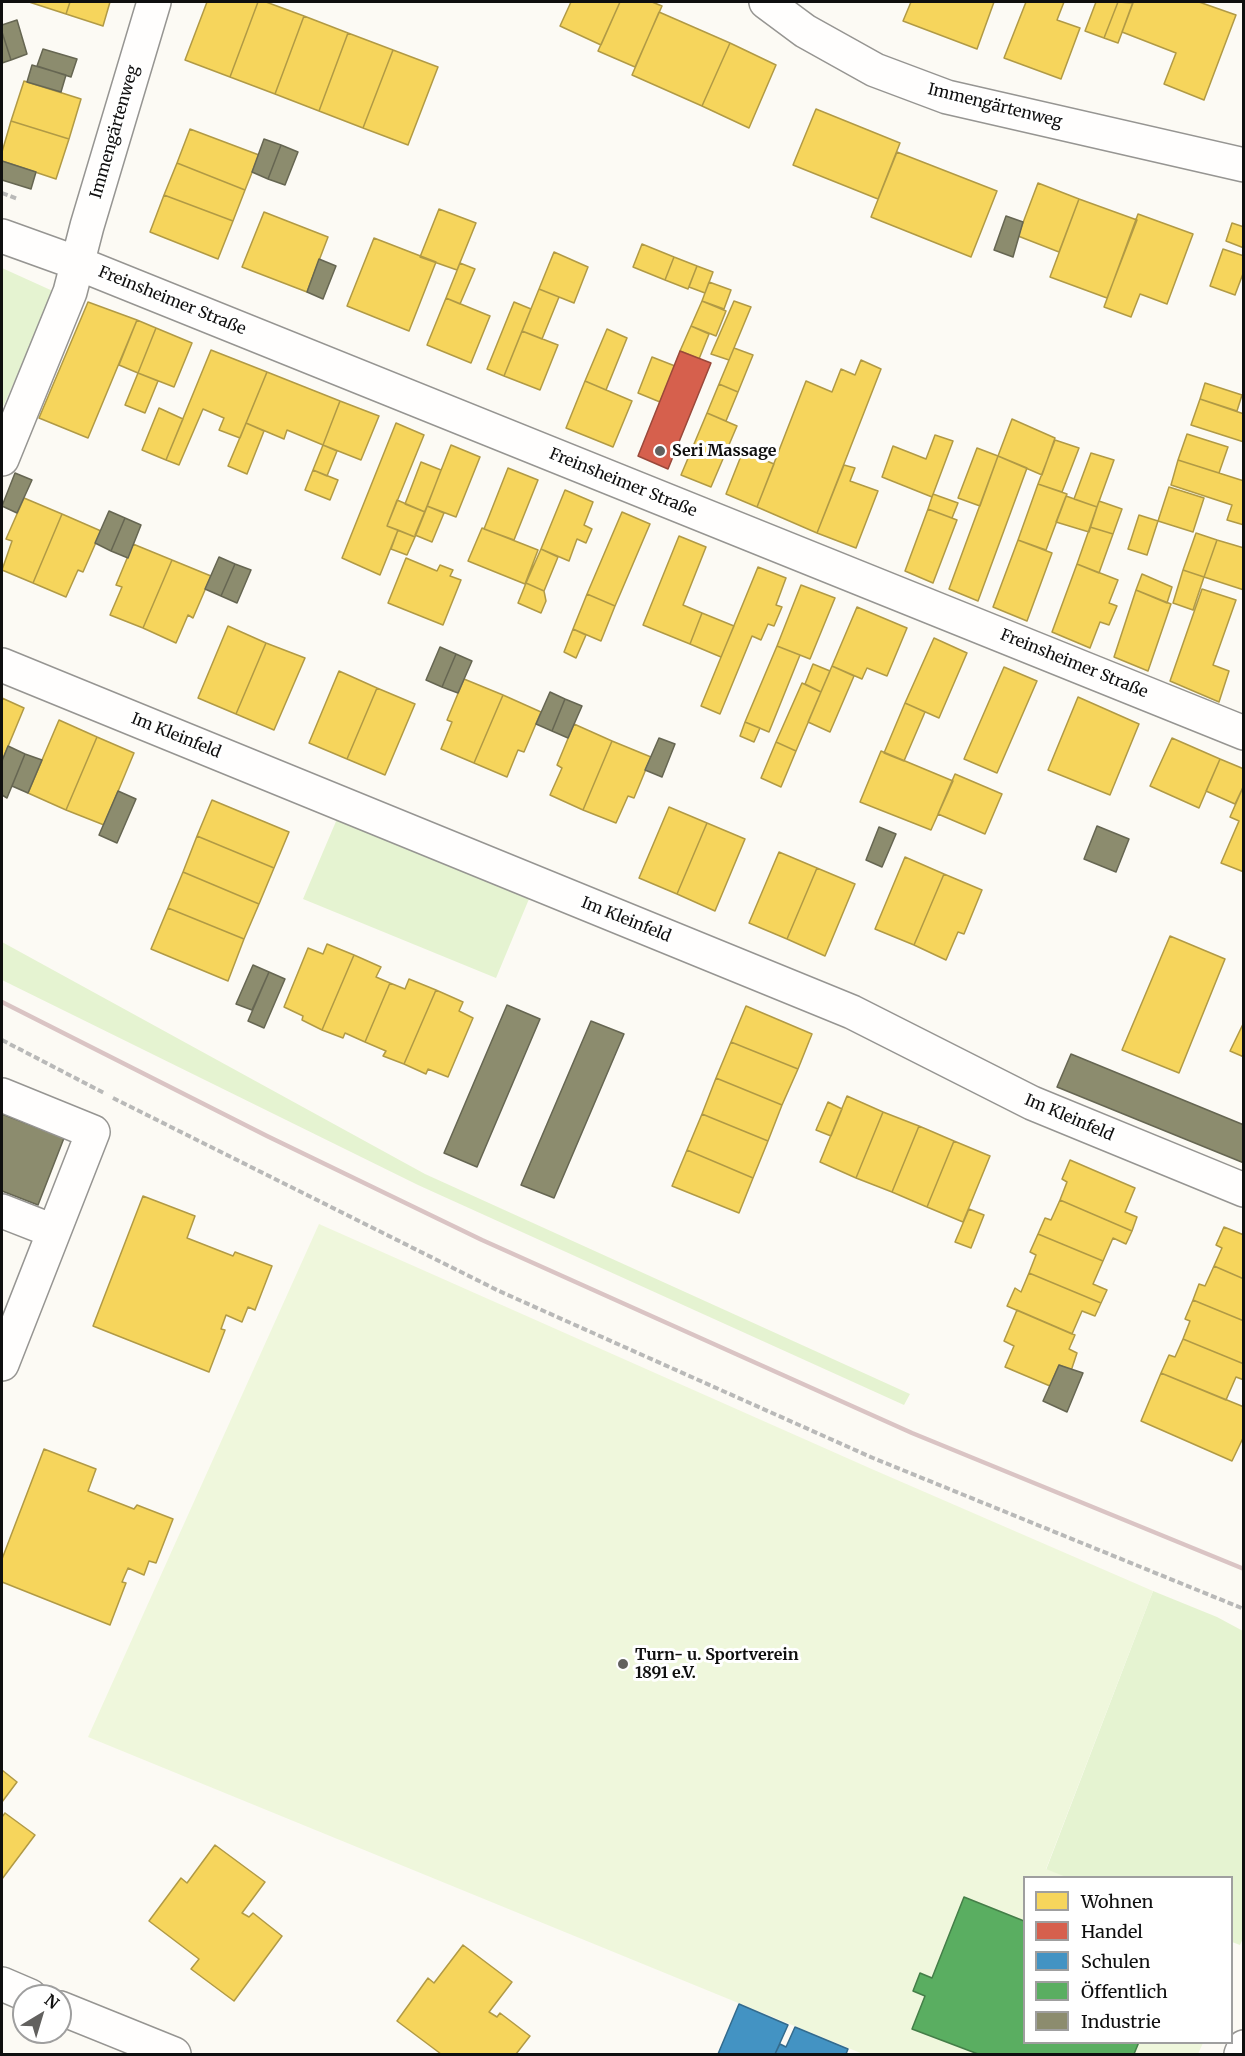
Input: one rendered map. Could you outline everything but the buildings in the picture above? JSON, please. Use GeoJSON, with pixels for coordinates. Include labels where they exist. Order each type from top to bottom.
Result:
{"type":"FeatureCollection","features":[{"type":"Feature","properties":{"kind":"street","name":"Immengärtenweg"},"geometry":{"type":"LineString","coordinates":[[77,263],[154,2]]}},
{"type":"Feature","properties":{"kind":"street","name":"Immengärtenweg"},"geometry":{"type":"LineString","coordinates":[[766,2],[805,31],[875,70],[947,97],[1244,165]]}},
{"type":"Feature","properties":{"kind":"street","name":"Freinsheimer Straße"},"geometry":{"type":"LineString","coordinates":[[2,236],[77,263],[1241,724]]}},
{"type":"Feature","properties":{"kind":"street"},"geometry":{"type":"LineString","coordinates":[[2,459],[70,292],[77,263]]}},
{"type":"Feature","properties":{"kind":"street","name":"Im Kleinfeld"},"geometry":{"type":"LineString","coordinates":[[2,665],[852,1012],[1032,1103],[1244,1190]]}},
{"type":"Feature","properties":{"kind":"street"},"geometry":{"type":"LineString","coordinates":[[2,1095],[93,1132],[2,1364]]}},
{"type":"Feature","properties":{"kind":"street"},"geometry":{"type":"LineString","coordinates":[[2,1211],[53,1231]]}},
{"type":"Feature","properties":{"kind":"street"},"geometry":{"type":"LineString","coordinates":[[72,2013],[174,2055]]}},
{"type":"Feature","properties":{"kind":"street"},"geometry":{"type":"LineString","coordinates":[[1241,2055],[1244,2047]]}},
{"type":"Feature","properties":{"kind":"path"},"geometry":{"type":"LineString","coordinates":[[2,1040],[499,1291],[873,1458],[1244,1609]]}},
{"type":"Feature","properties":{"kind":"green space"},"geometry":{"type":"Polygon","coordinates":[[[2,268],[55,292],[2,409],[2,268]]]}},
{"type":"Feature","properties":{"kind":"green space"},"geometry":{"type":"Polygon","coordinates":[[[337,819],[529,899],[496,978],[303,899],[337,819]]]}},
{"type":"Feature","properties":{"kind":"green space"},"geometry":{"type":"Polygon","coordinates":[[[2,942],[425,1174],[910,1394],[904,1405],[418,1185],[2,980],[2,942]]]}},
{"type":"Feature","properties":{"kind":"green space","name":"Turn- u. Sportverein 1891 e.V."},"geometry":{"type":"Polygon","coordinates":[[[319,1224],[1153,1591],[1046,1869],[1064,1876],[1023,1876],[1023,2044],[1203,2044],[1198,2054],[863,2054],[88,1737],[319,1224]]]}},
{"type":"Feature","properties":{"kind":"green space"},"geometry":{"type":"Polygon","coordinates":[[[1153,1591],[1217,1617],[1243,1631],[1244,1936],[1240,1945],[1233,1942],[1233,1876],[1061,1876],[1046,1870],[1153,1591]]]}},
{"type":"Feature","properties":{"kind":"railway"},"geometry":{"type":"LineString","coordinates":[[2,1002],[267,1136],[482,1240],[912,1433],[1244,1569]]}},
{"type":"Feature","properties":{"kind":"place","name":"Seri Massage"},"geometry":{"type":"Point","coordinates":[660,451]}},
{"type":"Feature","properties":{"kind":"place","name":"Turn- u. Sportverein 1891 e.V."},"geometry":{"type":"Point","coordinates":[623,1664]}}]}
